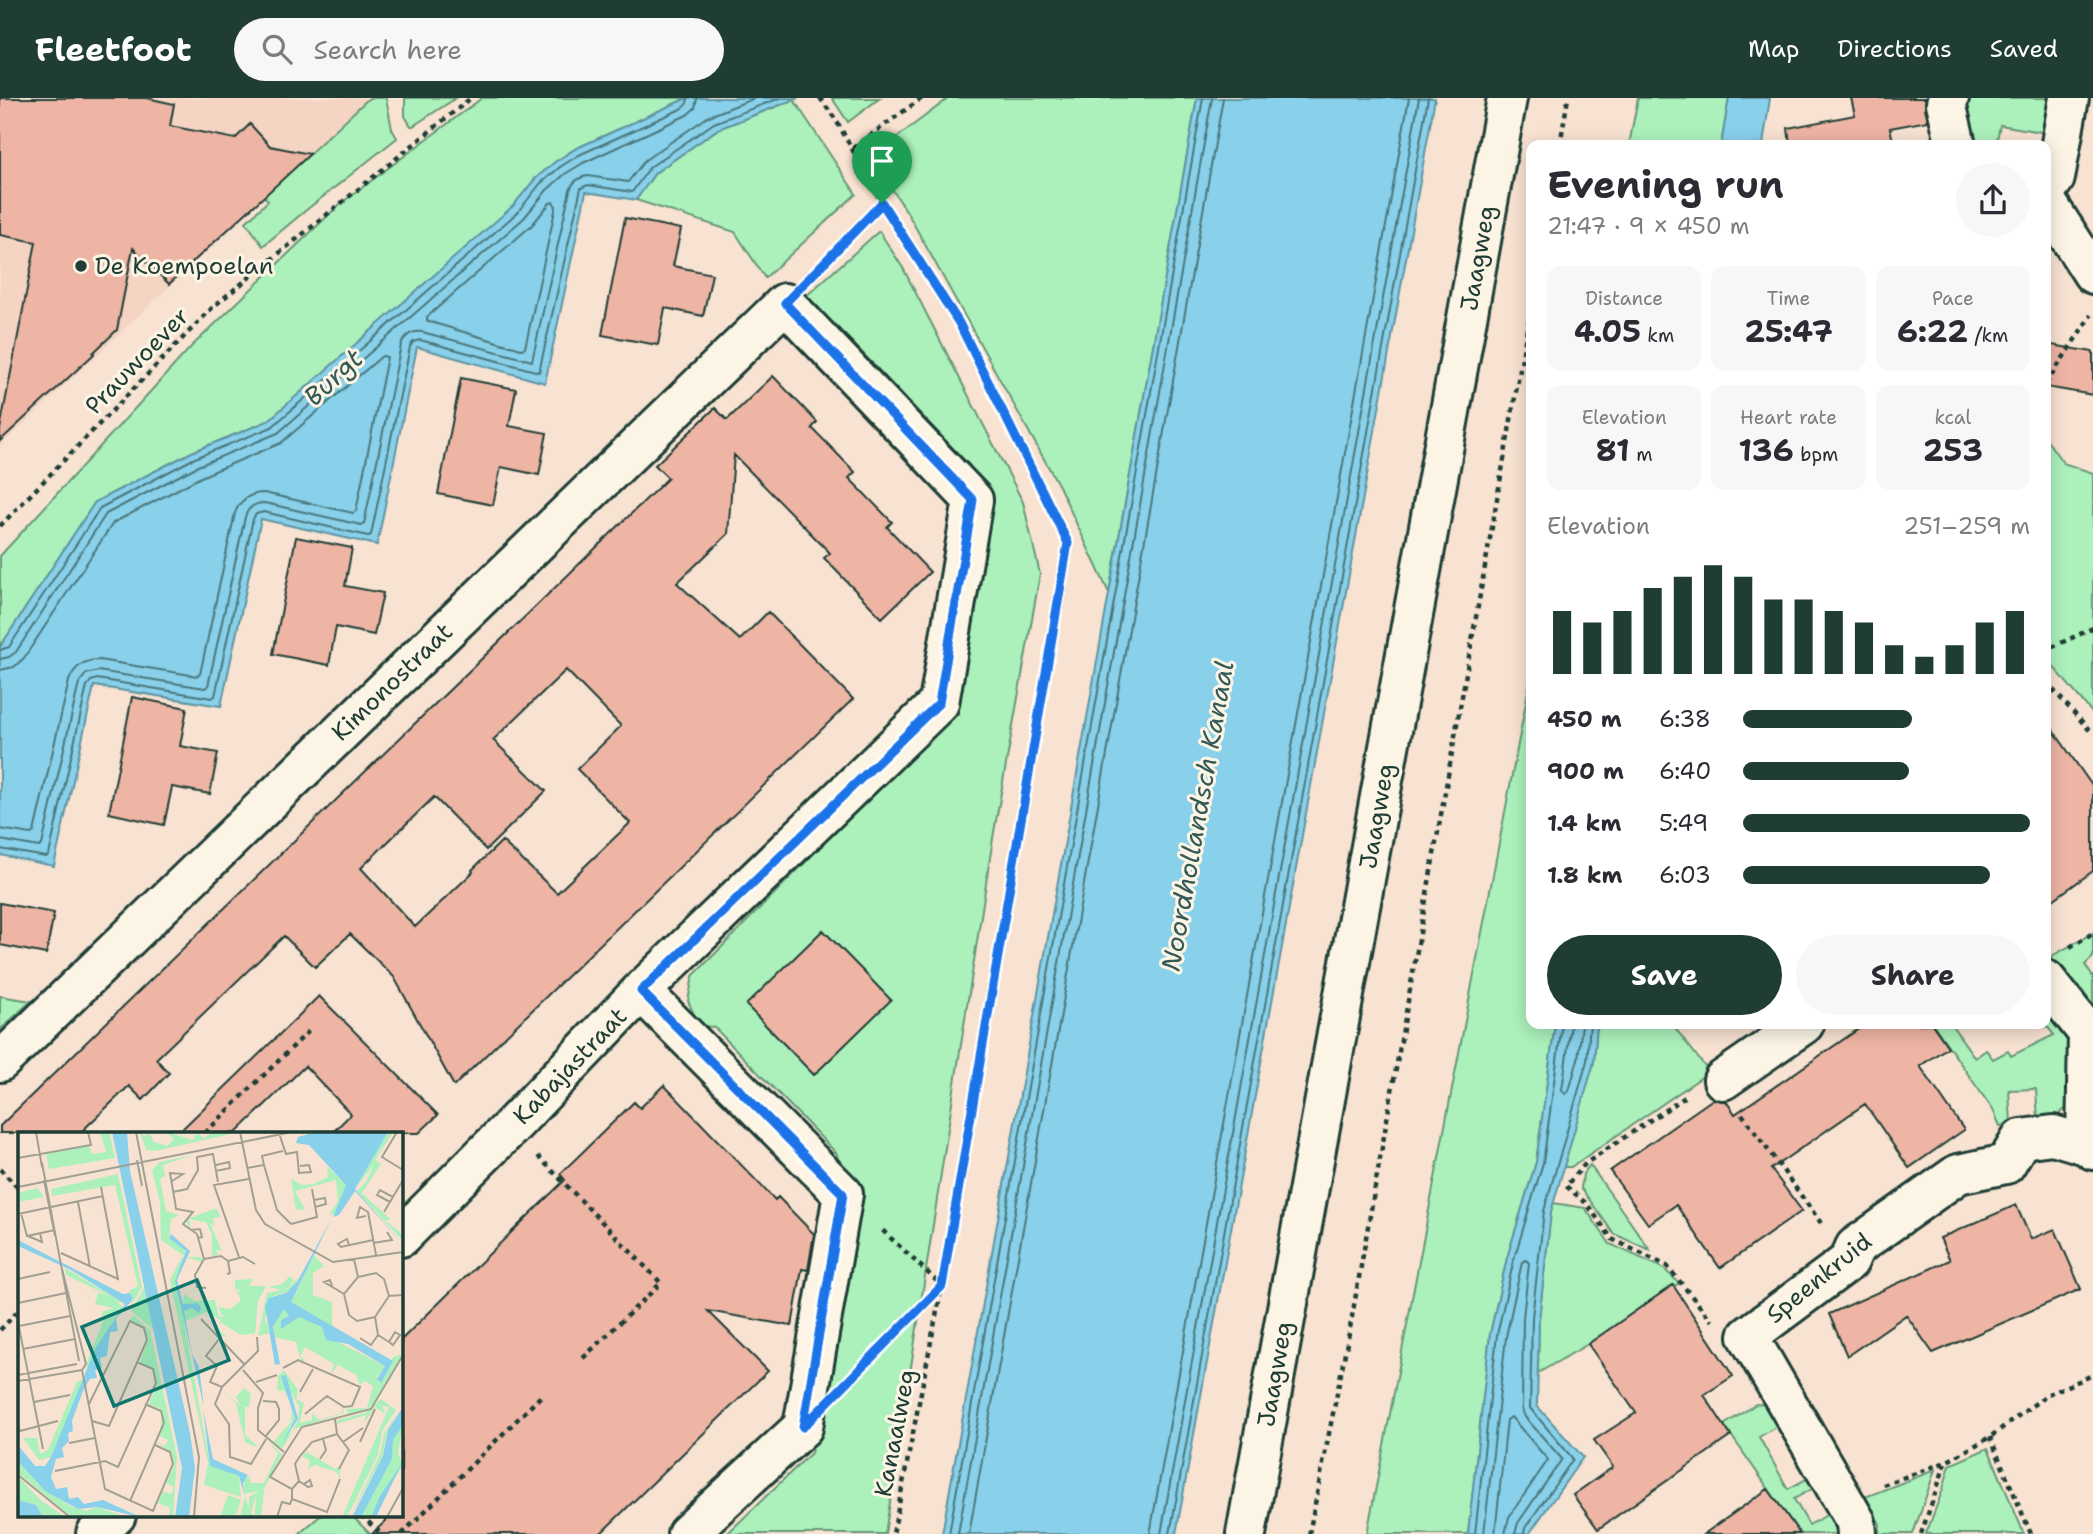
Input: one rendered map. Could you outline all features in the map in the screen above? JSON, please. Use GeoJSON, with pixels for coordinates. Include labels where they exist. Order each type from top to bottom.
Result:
{"type":"FeatureCollection","features":[{"type":"Feature","properties":{"kind":"street","name":"Jaagweg"},"geometry":{"type":"LineString","coordinates":[[1246,1534],[1507,98]]}},
{"type":"Feature","properties":{"kind":"street"},"geometry":{"type":"LineString","coordinates":[[1949,98],[1946,103],[1955,140]]}},
{"type":"Feature","properties":{"kind":"street"},"geometry":{"type":"LineString","coordinates":[[2051,183],[2055,178],[2069,98]]}},
{"type":"Feature","properties":{"kind":"street"},"geometry":{"type":"LineString","coordinates":[[2051,209],[2093,274]]}},
{"type":"Feature","properties":{"kind":"street","name":"Kabajastraat"},"geometry":{"type":"LineString","coordinates":[[402,1236],[641,991],[939,703],[973,500],[785,303]]}},
{"type":"Feature","properties":{"kind":"street","name":"Kimonostraat"},"geometry":{"type":"LineString","coordinates":[[0,1062],[785,303]]}},
{"type":"Feature","properties":{"kind":"street","name":"Speenkruid"},"geometry":{"type":"LineString","coordinates":[[1857,1534],[1856,1522],[1748,1336],[1849,1261],[1855,1247],[1958,1174],[2006,1164],[2021,1139],[2053,1135],[2090,1148],[2088,1033],[2051,986]]}},
{"type":"Feature","properties":{"kind":"street"},"geometry":{"type":"LineString","coordinates":[[641,991],[843,1194],[803,1427],[687,1534]]}},
{"type":"Feature","properties":{"kind":"street"},"geometry":{"type":"LineString","coordinates":[[1723,1080],[1797,1029]]}},
{"type":"Feature","properties":{"kind":"street"},"geometry":{"type":"LineString","coordinates":[[96,1534],[115,1516]]}},
{"type":"Feature","properties":{"kind":"path","name":"Prauwoever"},"geometry":{"type":"LineString","coordinates":[[0,526],[214,306],[471,98]]}},
{"type":"Feature","properties":{"kind":"path"},"geometry":{"type":"LineString","coordinates":[[853,148],[922,98]]}},
{"type":"Feature","properties":{"kind":"path"},"geometry":{"type":"LineString","coordinates":[[1561,140],[1568,98]]}},
{"type":"Feature","properties":{"kind":"path","name":"Kanaalweg"},"geometry":{"type":"LineString","coordinates":[[820,99],[836,120],[882,203],[959,323],[1068,543],[942,1286],[893,1534]]}},
{"type":"Feature","properties":{"kind":"path"},"geometry":{"type":"LineString","coordinates":[[785,303],[882,203]]}},
{"type":"Feature","properties":{"kind":"path"},"geometry":{"type":"LineString","coordinates":[[2051,376],[2093,311]]}},
{"type":"Feature","properties":{"kind":"path"},"geometry":{"type":"LineString","coordinates":[[1309,1534],[1350,1328],[1526,335]]}},
{"type":"Feature","properties":{"kind":"path"},"geometry":{"type":"LineString","coordinates":[[2051,646],[2093,628]]}},
{"type":"Feature","properties":{"kind":"path"},"geometry":{"type":"LineString","coordinates":[[2051,688],[2093,734]]}},
{"type":"Feature","properties":{"kind":"path"},"geometry":{"type":"LineString","coordinates":[[206,1132],[312,1028]]}},
{"type":"Feature","properties":{"kind":"path"},"geometry":{"type":"LineString","coordinates":[[1748,1336],[1732,1345],[1667,1266],[1612,1239],[1587,1204],[1566,1185],[1586,1163],[1711,1079],[1723,1080],[1738,1109],[1849,1261]]}},
{"type":"Feature","properties":{"kind":"path"},"geometry":{"type":"LineString","coordinates":[[510,1128],[660,1283],[581,1360]]}},
{"type":"Feature","properties":{"kind":"path"},"geometry":{"type":"LineString","coordinates":[[0,1169],[18,1188]]}},
{"type":"Feature","properties":{"kind":"path"},"geometry":{"type":"LineString","coordinates":[[843,1194],[942,1286],[849,1380]]}},
{"type":"Feature","properties":{"kind":"path"},"geometry":{"type":"LineString","coordinates":[[0,1330],[18,1311]]}},
{"type":"Feature","properties":{"kind":"path"},"geometry":{"type":"LineString","coordinates":[[1842,1499],[1947,1462],[1990,1437],[2048,1394],[2093,1375]]}},
{"type":"Feature","properties":{"kind":"path"},"geometry":{"type":"LineString","coordinates":[[402,1534],[541,1396]]}},
{"type":"Feature","properties":{"kind":"path"},"geometry":{"type":"LineString","coordinates":[[1990,1437],[2031,1534]]}},
{"type":"Feature","properties":{"kind":"path"},"geometry":{"type":"LineString","coordinates":[[1921,1534],[1947,1462]]}},
{"type":"Feature","properties":{"kind":"path"},"geometry":{"type":"LineString","coordinates":[[362,1516],[381,1534]]}},
{"type":"Feature","properties":{"kind":"shaded area","name":"De Koempoelan"},"geometry":{"type":"Polygon","coordinates":[[[0,98],[369,98],[0,446],[0,98]]]}},
{"type":"Feature","properties":{"kind":"green space"},"geometry":{"type":"Polygon","coordinates":[[[369,98],[386,98],[392,129],[397,138],[263,246],[246,222],[268,201],[264,196],[369,98]]]}},
{"type":"Feature","properties":{"kind":"green space"},"geometry":{"type":"Polygon","coordinates":[[[405,98],[456,98],[411,126],[405,116],[405,98]]]}},
{"type":"Feature","properties":{"kind":"green space"},"geometry":{"type":"Polygon","coordinates":[[[482,98],[687,98],[575,149],[555,162],[535,179],[514,206],[268,421],[192,452],[95,502],[0,647],[0,556],[191,347],[340,204],[482,98]]]}},
{"type":"Feature","properties":{"kind":"green space"},"geometry":{"type":"Polygon","coordinates":[[[832,98],[880,98],[848,122],[832,98]]]}},
{"type":"Feature","properties":{"kind":"green space"},"geometry":{"type":"Polygon","coordinates":[[[949,98],[1197,98],[1109,593],[1059,486],[907,212],[871,157],[949,98]]]}},
{"type":"Feature","properties":{"kind":"green space"},"geometry":{"type":"Polygon","coordinates":[[[1638,98],[1729,98],[1722,140],[1630,140],[1638,98]]]}},
{"type":"Feature","properties":{"kind":"green space"},"geometry":{"type":"Polygon","coordinates":[[[1965,98],[2053,98],[2047,133],[2000,125],[1997,140],[1971,140],[1965,98]]]}},
{"type":"Feature","properties":{"kind":"green space"},"geometry":{"type":"Polygon","coordinates":[[[794,100],[856,194],[765,278],[735,232],[636,200],[655,173],[718,129],[794,100]]]}},
{"type":"Feature","properties":{"kind":"green space"},"geometry":{"type":"Polygon","coordinates":[[[879,231],[903,268],[1023,502],[1040,574],[994,832],[885,1534],[727,1534],[811,1453],[829,1368],[840,1174],[837,1154],[714,1027],[699,1026],[688,1001],[693,976],[936,730],[958,714],[993,504],[974,483],[970,466],[853,343],[805,297],[879,231]]]}},
{"type":"Feature","properties":{"kind":"green space"},"geometry":{"type":"Polygon","coordinates":[[[2051,446],[2063,463],[2093,473],[2093,714],[2051,664],[2051,446]]]}},
{"type":"Feature","properties":{"kind":"green space"},"geometry":{"type":"Polygon","coordinates":[[[1526,702],[1526,1029],[1554,1029],[1536,1162],[1507,1258],[1490,1334],[1468,1534],[1367,1534],[1526,702]]]}},
{"type":"Feature","properties":{"kind":"green space"},"geometry":{"type":"Polygon","coordinates":[[[2093,933],[2093,957],[2085,965],[2093,977],[2093,1006],[2082,990],[2055,973],[2052,956],[2093,933]]]}},
{"type":"Feature","properties":{"kind":"green space"},"geometry":{"type":"Polygon","coordinates":[[[0,996],[31,1001],[0,1030],[0,996]]]}},
{"type":"Feature","properties":{"kind":"green space"},"geometry":{"type":"Polygon","coordinates":[[[2051,1017],[2059,1022],[2070,1039],[2069,1106],[2054,1118],[2038,1121],[2036,1089],[2009,1090],[2011,1123],[2000,1126],[1993,1110],[1936,1029],[1955,1029],[1975,1058],[1986,1050],[1993,1059],[2008,1051],[2011,1056],[2054,1035],[2049,1029],[2051,1017]]]}},
{"type":"Feature","properties":{"kind":"green space"},"geometry":{"type":"Polygon","coordinates":[[[1597,1029],[1676,1029],[1709,1072],[1571,1167],[1563,1167],[1594,1062],[1597,1029]]]}},
{"type":"Feature","properties":{"kind":"green space"},"geometry":{"type":"Polygon","coordinates":[[[1590,1165],[1650,1250],[1614,1234],[1581,1188],[1583,1174],[1590,1165]]]}},
{"type":"Feature","properties":{"kind":"green space"},"geometry":{"type":"Polygon","coordinates":[[[1553,1203],[1585,1208],[1610,1244],[1663,1268],[1679,1283],[1588,1344],[1538,1373],[1539,1319],[1553,1203]]]}},
{"type":"Feature","properties":{"kind":"green space"},"geometry":{"type":"Polygon","coordinates":[[[1756,1404],[1769,1407],[1782,1423],[1759,1437],[1788,1489],[1812,1476],[1817,1486],[1794,1499],[1809,1525],[1832,1512],[1835,1534],[1800,1534],[1724,1425],[1756,1404]]]}},
{"type":"Feature","properties":{"kind":"green space"},"geometry":{"type":"Polygon","coordinates":[[[1988,1448],[2024,1534],[1926,1534],[1950,1465],[1988,1448]]]}},
{"type":"Feature","properties":{"kind":"green space"},"geometry":{"type":"Polygon","coordinates":[[[1935,1470],[1913,1534],[1879,1534],[1880,1524],[1865,1497],[1935,1470]]]}},
{"type":"Feature","properties":{"kind":"green space"},"geometry":{"type":"Polygon","coordinates":[[[320,1516],[352,1516],[370,1534],[299,1534],[320,1516]]]}},
{"type":"Feature","properties":{"kind":"water","name":"Burgt"},"geometry":{"type":"Polygon","coordinates":[[[687,98],[798,98],[718,129],[655,173],[636,200],[586,192],[545,383],[417,347],[377,545],[261,519],[221,706],[94,686],[54,866],[0,855],[0,647],[95,502],[192,452],[268,421],[513,206],[535,179],[555,162],[575,149],[687,98]]]}},
{"type":"Feature","properties":{"kind":"water","name":"Noordhollandsch Kanaal"},"geometry":{"type":"Polygon","coordinates":[[[1197,98],[1435,98],[1176,1534],[942,1534],[1197,98]]]}},
{"type":"Feature","properties":{"kind":"water"},"geometry":{"type":"Polygon","coordinates":[[[1729,98],[1770,98],[1764,140],[1722,140],[1729,98]]]}},
{"type":"Feature","properties":{"kind":"water"},"geometry":{"type":"Polygon","coordinates":[[[1554,1029],[1597,1029],[1594,1062],[1551,1212],[1539,1319],[1537,1406],[1583,1457],[1529,1534],[1468,1534],[1490,1334],[1507,1258],[1536,1162],[1554,1029]]]}},
{"type":"Feature","properties":{"kind":"building","name":"De Koempoelan"},"geometry":{"type":"Polygon","coordinates":[[[0,98],[147,98],[174,104],[170,126],[235,139],[250,124],[270,146],[310,154],[169,284],[133,248],[117,330],[0,441],[0,429],[36,242],[0,235],[0,98]]]}},
{"type":"Feature","properties":{"kind":"building"},"geometry":{"type":"Polygon","coordinates":[[[1851,98],[1926,98],[1928,121],[1890,128],[1893,140],[1789,140],[1788,128],[1855,115],[1851,98]]]}},
{"type":"Feature","properties":{"kind":"building"},"geometry":{"type":"Polygon","coordinates":[[[625,218],[681,229],[673,266],[712,274],[703,316],[665,308],[658,345],[602,335],[625,218]]]}},
{"type":"Feature","properties":{"kind":"building"},"geometry":{"type":"Polygon","coordinates":[[[2051,345],[2093,352],[2093,395],[2051,388],[2051,345]]]}},
{"type":"Feature","properties":{"kind":"building"},"geometry":{"type":"Polygon","coordinates":[[[773,376],[817,422],[812,428],[855,472],[849,478],[892,522],[887,527],[930,572],[882,618],[824,558],[830,553],[734,455],[728,534],[677,583],[740,640],[768,612],[853,699],[454,1086],[394,977],[350,934],[315,967],[284,936],[156,1059],[169,1073],[143,1100],[129,1086],[81,1132],[0,1133],[0,1126],[668,478],[655,465],[715,408],[727,420],[773,376]],[[566,670],[493,740],[546,791],[486,850],[434,797],[361,868],[415,927],[502,841],[557,893],[630,823],[577,769],[621,726],[566,670]]]}},
{"type":"Feature","properties":{"kind":"building"},"geometry":{"type":"Polygon","coordinates":[[[461,378],[516,389],[509,426],[547,433],[539,475],[501,467],[493,505],[438,494],[461,378]]]}},
{"type":"Feature","properties":{"kind":"building"},"geometry":{"type":"Polygon","coordinates":[[[296,537],[352,548],[345,586],[383,593],[374,635],[336,627],[329,665],[273,654],[296,537]]]}},
{"type":"Feature","properties":{"kind":"building"},"geometry":{"type":"Polygon","coordinates":[[[132,697],[187,708],[180,746],[218,753],[210,794],[172,787],[164,825],[109,813],[132,697]]]}},
{"type":"Feature","properties":{"kind":"building"},"geometry":{"type":"Polygon","coordinates":[[[2051,727],[2093,787],[2093,871],[2051,901],[2051,727]]]}},
{"type":"Feature","properties":{"kind":"building"},"geometry":{"type":"Polygon","coordinates":[[[0,903],[54,913],[46,954],[0,945],[0,903]]]}},
{"type":"Feature","properties":{"kind":"building"},"geometry":{"type":"Polygon","coordinates":[[[823,930],[891,1000],[814,1075],[746,1005],[823,930]]]}},
{"type":"Feature","properties":{"kind":"building"},"geometry":{"type":"Polygon","coordinates":[[[319,996],[438,1115],[419,1133],[333,1132],[351,1114],[305,1066],[237,1132],[179,1132],[319,996]]]}},
{"type":"Feature","properties":{"kind":"building"},"geometry":{"type":"Polygon","coordinates":[[[1859,1029],[1935,1029],[1948,1047],[1920,1066],[1964,1130],[1909,1168],[1865,1104],[1771,1169],[1802,1211],[1720,1268],[1676,1205],[1648,1224],[1610,1171],[1713,1099],[1726,1101],[1735,1114],[1859,1029]]]}},
{"type":"Feature","properties":{"kind":"building"},"geometry":{"type":"Polygon","coordinates":[[[664,1085],[775,1200],[778,1197],[814,1234],[808,1270],[802,1269],[792,1326],[708,1311],[768,1371],[600,1534],[372,1534],[391,1516],[402,1516],[402,1339],[565,1180],[560,1174],[634,1102],[640,1108],[664,1085]]]}},
{"type":"Feature","properties":{"kind":"building"},"geometry":{"type":"Polygon","coordinates":[[[2016,1205],[2031,1239],[2055,1229],[2081,1289],[1933,1353],[1906,1315],[1847,1356],[1829,1314],[1950,1260],[1940,1238],[2016,1205]]]}},
{"type":"Feature","properties":{"kind":"building"},"geometry":{"type":"Polygon","coordinates":[[[1673,1285],[1733,1376],[1704,1395],[1731,1436],[1598,1529],[1573,1495],[1613,1467],[1594,1440],[1636,1413],[1588,1344],[1673,1285]]]}},
{"type":"Feature","properties":{"kind":"building"},"geometry":{"type":"Polygon","coordinates":[[[1768,1489],[1800,1534],[1704,1534],[1768,1489]]]}},
{"type":"Feature","properties":{"kind":"place","name":"De Koempoelan"},"geometry":{"type":"Point","coordinates":[81,266]}},
{"type":"Feature","properties":{"kind":"route"},"geometry":{"type":"LineString","coordinates":[[882,203],[959,323],[1068,543],[942,1286],[803,1427],[843,1194],[641,991],[939,703],[973,500],[785,303],[882,203]]}}]}
